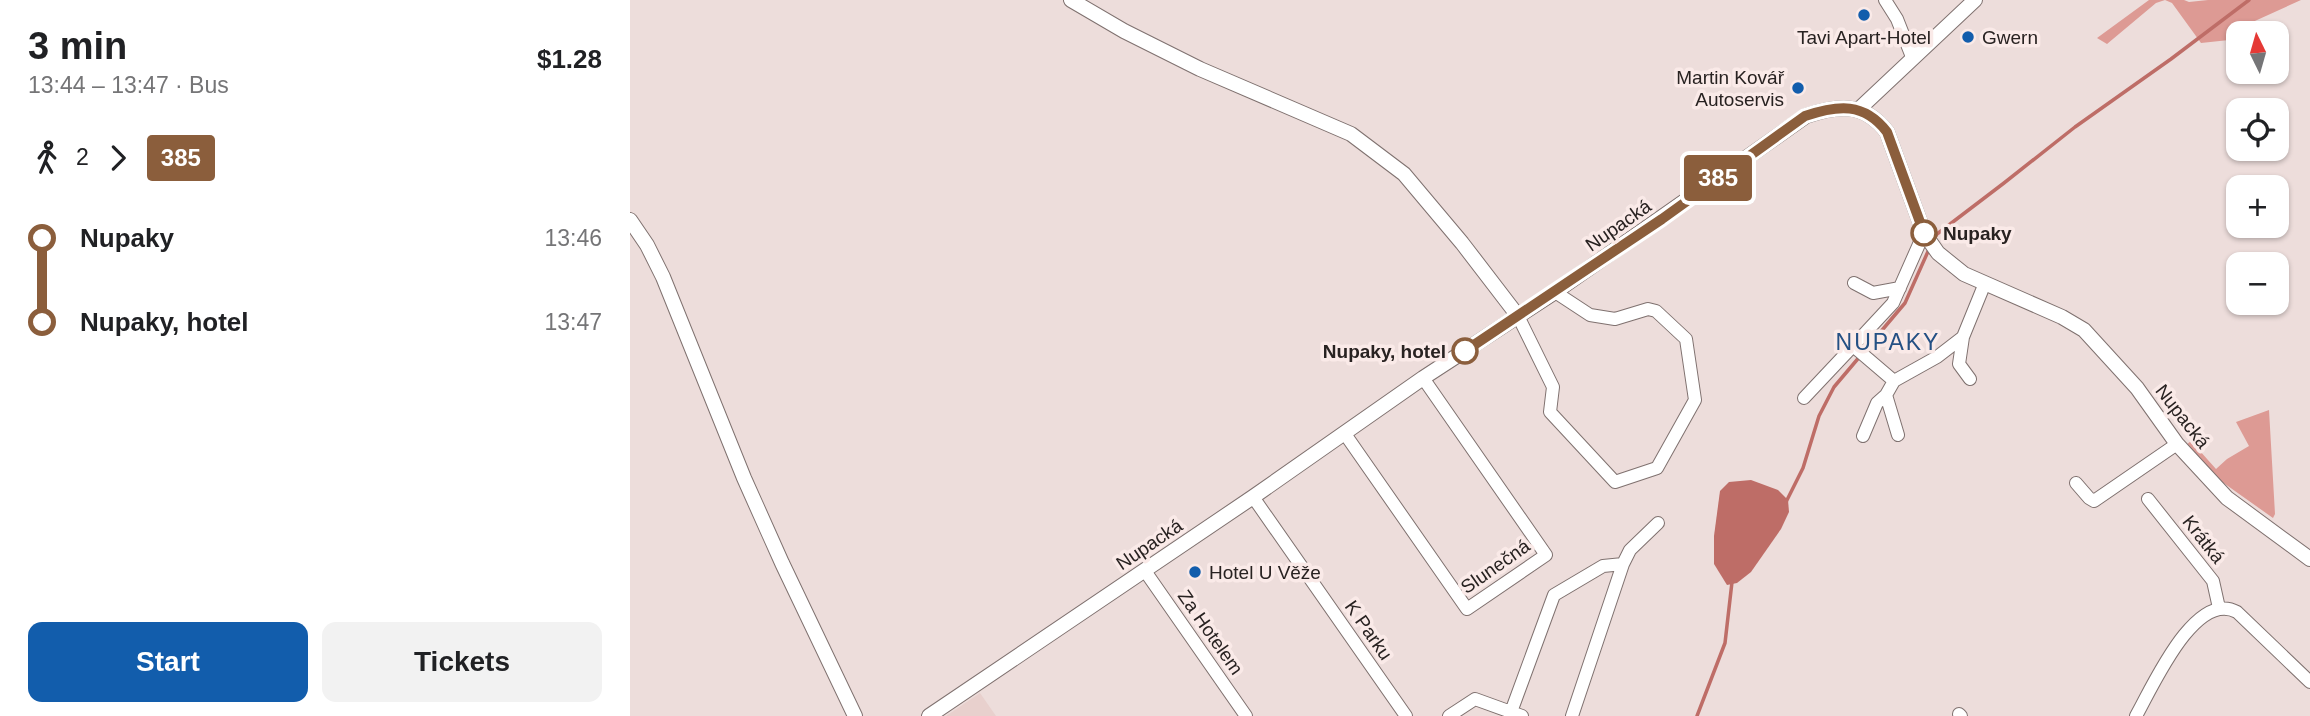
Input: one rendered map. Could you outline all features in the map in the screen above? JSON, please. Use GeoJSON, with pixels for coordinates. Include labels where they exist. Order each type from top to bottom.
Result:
{"type":"FeatureCollection","features":[{"type":"Feature","properties":{"kind":"street"},"geometry":{"type":"LineString","coordinates":[[1071,0],[1124,31],[1200,69],[1351,134],[1404,174],[1518,316],[1553,387],[1550,412],[1615,482],[1657,468],[1695,400],[1686,339],[1656,311],[1648,309],[1615,319],[1602,317],[1590,314],[1555,292]]}},
{"type":"Feature","properties":{"kind":"street"},"geometry":{"type":"LineString","coordinates":[[1885,0],[1897,19],[1912,57]]}},
{"type":"Feature","properties":{"kind":"street"},"geometry":{"type":"LineString","coordinates":[[1858,110],[1975,0]]}},
{"type":"Feature","properties":{"kind":"street","name":"Nupacká"},"geometry":{"type":"LineString","coordinates":[[929,716],[1253,497],[1423,378],[1555,292],[1805,116],[1832,107],[1858,110],[1879,121],[1887,132],[1926,237],[1938,253],[1964,274],[2063,317],[2084,330],[2137,388],[2177,444],[2227,498],[2310,559]]}},
{"type":"Feature","properties":{"kind":"street"},"geometry":{"type":"LineString","coordinates":[[630,220],[647,245],[663,277],[750,491],[855,716]]}},
{"type":"Feature","properties":{"kind":"street"},"geometry":{"type":"LineString","coordinates":[[1804,398],[1855,348],[1893,303],[1926,237]]}},
{"type":"Feature","properties":{"kind":"street"},"geometry":{"type":"LineString","coordinates":[[1854,283],[1873,293],[1900,288]]}},
{"type":"Feature","properties":{"kind":"street"},"geometry":{"type":"LineString","coordinates":[[1970,379],[1959,364],[1963,338],[1985,283]]}},
{"type":"Feature","properties":{"kind":"street"},"geometry":{"type":"LineString","coordinates":[[1863,436],[1877,403],[1894,382],[1937,358],[1963,338]]}},
{"type":"Feature","properties":{"kind":"street"},"geometry":{"type":"LineString","coordinates":[[1855,348],[1894,382]]}},
{"type":"Feature","properties":{"kind":"street","name":"Slunečná"},"geometry":{"type":"LineString","coordinates":[[1345,434],[1467,609],[1546,555],[1423,378]]}},
{"type":"Feature","properties":{"kind":"street"},"geometry":{"type":"LineString","coordinates":[[1886,395],[1898,435]]}},
{"type":"Feature","properties":{"kind":"street"},"geometry":{"type":"LineString","coordinates":[[2076,483],[2094,501],[2177,444]]}},
{"type":"Feature","properties":{"kind":"street","name":"K Parku"},"geometry":{"type":"LineString","coordinates":[[1253,497],[1406,716]]}},
{"type":"Feature","properties":{"kind":"street","name":"Krátká"},"geometry":{"type":"LineString","coordinates":[[2148,499],[2213,581],[2219,608]]}},
{"type":"Feature","properties":{"kind":"street"},"geometry":{"type":"LineString","coordinates":[[1572,716],[1623,564],[1630,550],[1658,523]]}},
{"type":"Feature","properties":{"kind":"street"},"geometry":{"type":"LineString","coordinates":[[1449,716],[1475,699],[1516,714],[1554,595],[1603,566],[1623,564]]}},
{"type":"Feature","properties":{"kind":"street","name":"Za Hotelem"},"geometry":{"type":"LineString","coordinates":[[1145,570],[1246,716]]}},
{"type":"Feature","properties":{"kind":"street"},"geometry":{"type":"LineString","coordinates":[[2136,716],[2179,639],[2206,613],[2219,608],[2230,608],[2237,612],[2310,682]]}},
{"type":"Feature","properties":{"kind":"shaded area"},"geometry":{"type":"Polygon","coordinates":[[[2149,0],[2165,0],[2156,3],[2107,44],[2097,38],[2149,0]]]}},
{"type":"Feature","properties":{"kind":"shaded area"},"geometry":{"type":"Polygon","coordinates":[[[2165,0],[2301,0],[2255,21],[2226,21],[2226,40],[2201,43],[2172,3],[2165,0]]]}},
{"type":"Feature","properties":{"kind":"shaded area"},"geometry":{"type":"Polygon","coordinates":[[[2269,410],[2275,514],[2273,518],[2218,479],[2186,445],[2191,441],[2216,469],[2249,446],[2236,422],[2269,410]]]}},
{"type":"Feature","properties":{"kind":"shaded area"},"geometry":{"type":"Polygon","coordinates":[[[1751,480],[1778,490],[1788,500],[1789,512],[1781,529],[1751,572],[1737,583],[1727,585],[1714,564],[1714,536],[1720,491],[1729,482],[1751,480]]]}},
{"type":"Feature","properties":{"kind":"shaded area"},"geometry":{"type":"Polygon","coordinates":[[[980,693],[996,716],[946,716],[980,693]]]}},
{"type":"Feature","properties":{"kind":"waterway"},"geometry":{"type":"LineString","coordinates":[[1933,240],[1937,234],[2075,127],[2249,0]]}},
{"type":"Feature","properties":{"kind":"waterway"},"geometry":{"type":"LineString","coordinates":[[1786,502],[1803,468],[1819,416],[1834,387],[1905,303],[1930,247]]}},
{"type":"Feature","properties":{"kind":"waterway"},"geometry":{"type":"LineString","coordinates":[[1697,716],[1725,643],[1732,582]]}},
{"type":"Feature","properties":{"kind":"bus line","name":"385"},"geometry":{"type":"LineString","coordinates":[[1465,351],[1662,219],[1805,116],[1832,107],[1858,110],[1879,121],[1887,132],[1924,233]]}},
{"type":"Feature","properties":{"kind":"place","name":"Tavi Apart-Hotel"},"geometry":{"type":"Point","coordinates":[1864,15]}},
{"type":"Feature","properties":{"kind":"place","name":"Gwern"},"geometry":{"type":"Point","coordinates":[1968,37]}},
{"type":"Feature","properties":{"kind":"place","name":"Martin Kovář Autoservis"},"geometry":{"type":"Point","coordinates":[1798,88]}},
{"type":"Feature","properties":{"kind":"place","name":"Nupaky"},"geometry":{"type":"Point","coordinates":[1924,233]}},
{"type":"Feature","properties":{"kind":"place","name":"Nupaky, hotel"},"geometry":{"type":"Point","coordinates":[1465,351]}},
{"type":"Feature","properties":{"kind":"place","name":"Hotel U Věže"},"geometry":{"type":"Point","coordinates":[1195,572]}},
{"type":"Feature","properties":{"kind":"district","name":"NUPAKY"},"geometry":{"type":"Point","coordinates":[1888,342]}}]}
